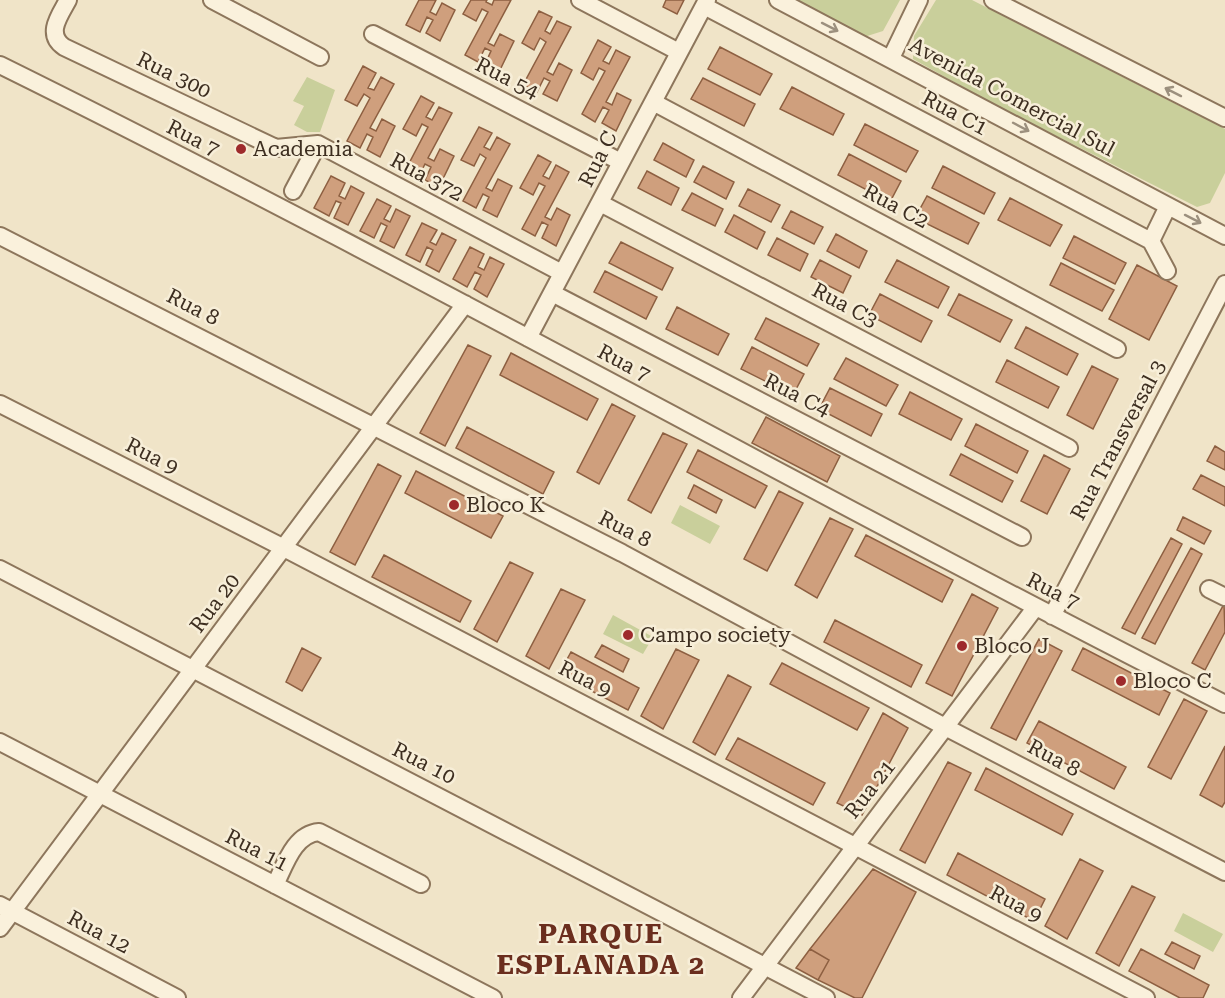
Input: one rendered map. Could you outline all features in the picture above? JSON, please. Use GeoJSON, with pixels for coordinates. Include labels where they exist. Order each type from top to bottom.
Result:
{"type":"FeatureCollection","features":[{"type":"Feature","properties":{"kind":"street","name":"Rua 300"},"geometry":{"type":"LineString","coordinates":[[68,0],[55,26],[55,38],[63,46],[276,148],[318,144]]}},
{"type":"Feature","properties":{"kind":"street"},"geometry":{"type":"LineString","coordinates":[[212,0],[320,57]]}},
{"type":"Feature","properties":{"kind":"street"},"geometry":{"type":"LineString","coordinates":[[580,0],[679,52]]}},
{"type":"Feature","properties":{"kind":"street","name":"Avenida Comercial Sul"},"geometry":{"type":"LineString","coordinates":[[778,0],[1225,236]]}},
{"type":"Feature","properties":{"kind":"street"},"geometry":{"type":"LineString","coordinates":[[891,58],[919,0]]}},
{"type":"Feature","properties":{"kind":"street"},"geometry":{"type":"LineString","coordinates":[[993,0],[1225,118]]}},
{"type":"Feature","properties":{"kind":"street","name":"Rua C"},"geometry":{"type":"LineString","coordinates":[[528,338],[706,3]]}},
{"type":"Feature","properties":{"kind":"street","name":"Rua C1"},"geometry":{"type":"LineString","coordinates":[[706,3],[1150,242]]}},
{"type":"Feature","properties":{"kind":"street","name":"Rua 54"},"geometry":{"type":"LineString","coordinates":[[374,34],[621,162]]}},
{"type":"Feature","properties":{"kind":"street","name":"Rua 7"},"geometry":{"type":"LineString","coordinates":[[0,65],[465,304],[1035,608],[1225,704]]}},
{"type":"Feature","properties":{"kind":"street","name":"Rua C2"},"geometry":{"type":"LineString","coordinates":[[653,102],[1117,349]]}},
{"type":"Feature","properties":{"kind":"street"},"geometry":{"type":"LineString","coordinates":[[293,191],[318,144]]}},
{"type":"Feature","properties":{"kind":"street","name":"Rua 372"},"geometry":{"type":"LineString","coordinates":[[318,144],[562,273]]}},
{"type":"Feature","properties":{"kind":"street","name":"Rua C3"},"geometry":{"type":"LineString","coordinates":[[600,203],[1069,448]]}},
{"type":"Feature","properties":{"kind":"street"},"geometry":{"type":"LineString","coordinates":[[1167,271],[1150,242],[1168,206]]}},
{"type":"Feature","properties":{"kind":"street","name":"Rua 8"},"geometry":{"type":"LineString","coordinates":[[0,236],[375,425],[705,596],[947,728],[1225,872]]}},
{"type":"Feature","properties":{"kind":"street","name":"Rua Transversal 3"},"geometry":{"type":"LineString","coordinates":[[1052,616],[1225,284]]}},
{"type":"Feature","properties":{"kind":"street","name":"Rua C4"},"geometry":{"type":"LineString","coordinates":[[552,293],[1022,537]]}},
{"type":"Feature","properties":{"kind":"street","name":"Rua 20"},"geometry":{"type":"LineString","coordinates":[[0,928],[6,909],[99,794],[194,669],[465,304]]}},
{"type":"Feature","properties":{"kind":"street","name":"Rua 9"},"geometry":{"type":"LineString","coordinates":[[0,404],[856,844],[1146,998]]}},
{"type":"Feature","properties":{"kind":"street","name":"Rua 10"},"geometry":{"type":"LineString","coordinates":[[0,569],[826,998]]}},
{"type":"Feature","properties":{"kind":"street"},"geometry":{"type":"LineString","coordinates":[[1209,589],[1225,597]]}},
{"type":"Feature","properties":{"kind":"street","name":"Rua 21"},"geometry":{"type":"LineString","coordinates":[[741,998],[856,844],[947,728],[1035,608]]}},
{"type":"Feature","properties":{"kind":"street","name":"Rua 11"},"geometry":{"type":"LineString","coordinates":[[0,742],[493,998]]}},
{"type":"Feature","properties":{"kind":"street"},"geometry":{"type":"LineString","coordinates":[[275,885],[301,839],[311,832],[319,832],[421,884]]}},
{"type":"Feature","properties":{"kind":"street","name":"Rua 12"},"geometry":{"type":"LineString","coordinates":[[6,909],[177,998]]}},
{"type":"Feature","properties":{"kind":"green space"},"geometry":{"type":"Polygon","coordinates":[[[794,0],[900,0],[883,31],[864,37],[794,0]]]}},
{"type":"Feature","properties":{"kind":"green space"},"geometry":{"type":"Polygon","coordinates":[[[936,0],[972,0],[1225,129],[1225,173],[1210,203],[1197,207],[997,106],[913,59],[914,36],[936,0]]]}},
{"type":"Feature","properties":{"kind":"green space"},"geometry":{"type":"Polygon","coordinates":[[[307,77],[335,90],[320,132],[307,132],[294,125],[304,106],[293,101],[307,77]]]}},
{"type":"Feature","properties":{"kind":"green space"},"geometry":{"type":"Polygon","coordinates":[[[680,505],[720,526],[710,544],[671,523],[680,505]]]}},
{"type":"Feature","properties":{"kind":"green space","name":"Campo society"},"geometry":{"type":"Polygon","coordinates":[[[613,615],[653,637],[643,654],[603,634],[613,615]]]}},
{"type":"Feature","properties":{"kind":"green space"},"geometry":{"type":"Polygon","coordinates":[[[1183,913],[1223,934],[1213,952],[1174,931],[1183,913]]]}},
{"type":"Feature","properties":{"kind":"building"},"geometry":{"type":"Polygon","coordinates":[[[419,0],[436,0],[430,12],[436,15],[442,3],[455,10],[440,41],[426,33],[433,20],[427,17],[420,32],[406,25],[419,0]]]}},
{"type":"Feature","properties":{"kind":"building"},"geometry":{"type":"Polygon","coordinates":[[[471,0],[487,0],[486,2],[492,5],[494,0],[511,0],[488,43],[494,46],[500,34],[514,41],[499,72],[485,64],[491,51],[485,48],[478,62],[465,55],[488,12],[482,9],[476,21],[463,14],[471,0]]]}},
{"type":"Feature","properties":{"kind":"building"},"geometry":{"type":"Polygon","coordinates":[[[666,0],[684,0],[677,14],[663,7],[666,0]]]}},
{"type":"Feature","properties":{"kind":"building"},"geometry":{"type":"Polygon","coordinates":[[[539,11],[552,17],[545,31],[550,34],[557,21],[571,27],[547,72],[553,75],[559,63],[572,70],[557,101],[543,94],[550,81],[544,78],[537,92],[523,85],[546,42],[540,38],[534,50],[522,43],[539,11]]]}},
{"type":"Feature","properties":{"kind":"building"},"geometry":{"type":"Polygon","coordinates":[[[598,40],[611,47],[603,61],[609,64],[616,50],[630,57],[606,102],[612,105],[617,93],[631,100],[616,131],[602,123],[609,110],[603,107],[595,122],[582,114],[605,71],[599,68],[593,80],[581,73],[598,40]]]}},
{"type":"Feature","properties":{"kind":"building"},"geometry":{"type":"Polygon","coordinates":[[[720,47],[772,74],[760,95],[708,69],[720,47]]]}},
{"type":"Feature","properties":{"kind":"building"},"geometry":{"type":"Polygon","coordinates":[[[363,66],[376,73],[368,88],[374,90],[381,77],[394,84],[370,128],[376,131],[382,119],[395,126],[380,157],[367,150],[373,137],[367,134],[360,148],[347,141],[370,98],[364,94],[357,106],[345,100],[363,66]]]}},
{"type":"Feature","properties":{"kind":"building"},"geometry":{"type":"Polygon","coordinates":[[[703,78],[755,104],[744,126],[691,99],[703,78]]]}},
{"type":"Feature","properties":{"kind":"building"},"geometry":{"type":"Polygon","coordinates":[[[792,87],[844,114],[833,135],[780,109],[792,87]]]}},
{"type":"Feature","properties":{"kind":"building"},"geometry":{"type":"Polygon","coordinates":[[[421,96],[434,103],[426,117],[432,120],[439,107],[452,113],[428,158],[434,161],[440,149],[454,156],[439,187],[425,180],[431,167],[425,164],[418,178],[405,171],[428,127],[422,124],[416,136],[403,129],[421,96]]]}},
{"type":"Feature","properties":{"kind":"building"},"geometry":{"type":"Polygon","coordinates":[[[865,124],[918,151],[906,172],[854,145],[865,124]]]}},
{"type":"Feature","properties":{"kind":"building"},"geometry":{"type":"Polygon","coordinates":[[[479,127],[492,133],[484,147],[490,150],[497,137],[510,144],[486,188],[492,191],[498,179],[512,186],[497,217],[483,210],[489,197],[483,194],[476,208],[463,201],[486,158],[480,154],[474,166],[461,160],[479,127]]]}},
{"type":"Feature","properties":{"kind":"building"},"geometry":{"type":"Polygon","coordinates":[[[663,143],[694,160],[686,177],[654,160],[663,143]]]}},
{"type":"Feature","properties":{"kind":"building"},"geometry":{"type":"Polygon","coordinates":[[[849,154],[901,181],[890,202],[838,175],[849,154]]]}},
{"type":"Feature","properties":{"kind":"building"},"geometry":{"type":"Polygon","coordinates":[[[538,155],[551,162],[543,176],[549,179],[556,165],[569,172],[545,217],[551,220],[557,208],[570,215],[556,246],[542,238],[548,225],[542,222],[535,236],[522,229],[545,186],[539,183],[533,195],[520,188],[538,155]]]}},
{"type":"Feature","properties":{"kind":"building"},"geometry":{"type":"Polygon","coordinates":[[[703,166],[734,182],[726,199],[694,182],[703,166]]]}},
{"type":"Feature","properties":{"kind":"building"},"geometry":{"type":"Polygon","coordinates":[[[943,166],[995,193],[984,214],[932,188],[943,166]]]}},
{"type":"Feature","properties":{"kind":"building"},"geometry":{"type":"Polygon","coordinates":[[[647,171],[679,188],[671,205],[638,188],[647,171]]]}},
{"type":"Feature","properties":{"kind":"building"},"geometry":{"type":"Polygon","coordinates":[[[331,176],[345,183],[339,196],[345,199],[351,186],[364,193],[348,225],[334,218],[341,203],[336,201],[329,216],[314,208],[331,176]]]}},
{"type":"Feature","properties":{"kind":"building"},"geometry":{"type":"Polygon","coordinates":[[[748,189],[780,205],[771,222],[739,206],[748,189]]]}},
{"type":"Feature","properties":{"kind":"building"},"geometry":{"type":"Polygon","coordinates":[[[692,193],[723,209],[715,226],[682,210],[692,193]]]}},
{"type":"Feature","properties":{"kind":"building"},"geometry":{"type":"Polygon","coordinates":[[[927,196],[979,223],[968,244],[915,218],[927,196]]]}},
{"type":"Feature","properties":{"kind":"building"},"geometry":{"type":"Polygon","coordinates":[[[1010,198],[1062,225],[1050,246],[998,220],[1010,198]]]}},
{"type":"Feature","properties":{"kind":"building"},"geometry":{"type":"Polygon","coordinates":[[[377,199],[391,206],[384,219],[390,222],[396,209],[410,216],[394,248],[380,241],[387,226],[381,223],[374,238],[360,231],[377,199]]]}},
{"type":"Feature","properties":{"kind":"building"},"geometry":{"type":"Polygon","coordinates":[[[791,211],[823,227],[814,244],[782,228],[791,211]]]}},
{"type":"Feature","properties":{"kind":"building"},"geometry":{"type":"Polygon","coordinates":[[[734,215],[765,232],[757,249],[725,232],[734,215]]]}},
{"type":"Feature","properties":{"kind":"building"},"geometry":{"type":"Polygon","coordinates":[[[422,223],[437,230],[430,242],[436,245],[442,233],[456,240],[439,272],[426,265],[433,250],[427,247],[420,262],[406,255],[422,223]]]}},
{"type":"Feature","properties":{"kind":"building"},"geometry":{"type":"Polygon","coordinates":[[[836,234],[867,251],[859,268],[827,251],[836,234]]]}},
{"type":"Feature","properties":{"kind":"building"},"geometry":{"type":"Polygon","coordinates":[[[1074,236],[1126,263],[1115,284],[1063,258],[1074,236]]]}},
{"type":"Feature","properties":{"kind":"building"},"geometry":{"type":"Polygon","coordinates":[[[777,238],[808,254],[800,271],[768,255],[777,238]]]}},
{"type":"Feature","properties":{"kind":"building"},"geometry":{"type":"Polygon","coordinates":[[[621,242],[673,268],[662,290],[609,263],[621,242]]]}},
{"type":"Feature","properties":{"kind":"building"},"geometry":{"type":"Polygon","coordinates":[[[470,247],[484,254],[478,267],[484,270],[490,257],[504,264],[487,297],[474,289],[481,275],[475,272],[467,287],[453,279],[470,247]]]}},
{"type":"Feature","properties":{"kind":"building"},"geometry":{"type":"Polygon","coordinates":[[[820,260],[851,276],[843,293],[811,277],[820,260]]]}},
{"type":"Feature","properties":{"kind":"building"},"geometry":{"type":"Polygon","coordinates":[[[897,260],[949,287],[938,308],[885,282],[897,260]]]}},
{"type":"Feature","properties":{"kind":"building"},"geometry":{"type":"Polygon","coordinates":[[[1061,263],[1114,290],[1102,311],[1050,285],[1061,263]]]}},
{"type":"Feature","properties":{"kind":"building"},"geometry":{"type":"Polygon","coordinates":[[[1137,265],[1177,286],[1149,340],[1109,319],[1137,265]]]}},
{"type":"Feature","properties":{"kind":"building"},"geometry":{"type":"Polygon","coordinates":[[[605,271],[657,297],[646,319],[594,292],[605,271]]]}},
{"type":"Feature","properties":{"kind":"building"},"geometry":{"type":"Polygon","coordinates":[[[880,294],[932,321],[921,342],[869,315],[880,294]]]}},
{"type":"Feature","properties":{"kind":"building"},"geometry":{"type":"Polygon","coordinates":[[[959,294],[1012,320],[1000,342],[948,315],[959,294]]]}},
{"type":"Feature","properties":{"kind":"building"},"geometry":{"type":"Polygon","coordinates":[[[677,307],[729,334],[718,355],[666,329],[677,307]]]}},
{"type":"Feature","properties":{"kind":"building"},"geometry":{"type":"Polygon","coordinates":[[[766,318],[819,344],[807,366],[755,339],[766,318]]]}},
{"type":"Feature","properties":{"kind":"building"},"geometry":{"type":"Polygon","coordinates":[[[1026,327],[1078,354],[1067,375],[1015,348],[1026,327]]]}},
{"type":"Feature","properties":{"kind":"building"},"geometry":{"type":"Polygon","coordinates":[[[468,345],[491,356],[445,446],[420,433],[468,345]]]}},
{"type":"Feature","properties":{"kind":"building"},"geometry":{"type":"Polygon","coordinates":[[[752,347],[804,374],[793,395],[741,369],[752,347]]]}},
{"type":"Feature","properties":{"kind":"building"},"geometry":{"type":"Polygon","coordinates":[[[511,353],[598,399],[587,420],[500,375],[511,353]]]}},
{"type":"Feature","properties":{"kind":"building"},"geometry":{"type":"Polygon","coordinates":[[[846,358],[898,385],[886,406],[834,379],[846,358]]]}},
{"type":"Feature","properties":{"kind":"building"},"geometry":{"type":"Polygon","coordinates":[[[1007,360],[1059,387],[1048,408],[996,382],[1007,360]]]}},
{"type":"Feature","properties":{"kind":"building"},"geometry":{"type":"Polygon","coordinates":[[[1092,366],[1118,379],[1093,429],[1067,415],[1092,366]]]}},
{"type":"Feature","properties":{"kind":"building"},"geometry":{"type":"Polygon","coordinates":[[[830,388],[882,414],[871,436],[819,409],[830,388]]]}},
{"type":"Feature","properties":{"kind":"building"},"geometry":{"type":"Polygon","coordinates":[[[910,392],[962,419],[951,440],[899,414],[910,392]]]}},
{"type":"Feature","properties":{"kind":"building"},"geometry":{"type":"Polygon","coordinates":[[[612,404],[635,416],[599,484],[577,472],[612,404]]]}},
{"type":"Feature","properties":{"kind":"building"},"geometry":{"type":"Polygon","coordinates":[[[766,417],[840,456],[827,482],[752,443],[766,417]]]}},
{"type":"Feature","properties":{"kind":"building"},"geometry":{"type":"Polygon","coordinates":[[[976,424],[1028,451],[1017,473],[965,446],[976,424]]]}},
{"type":"Feature","properties":{"kind":"building"},"geometry":{"type":"Polygon","coordinates":[[[467,427],[554,472],[543,494],[456,448],[467,427]]]}},
{"type":"Feature","properties":{"kind":"building"},"geometry":{"type":"Polygon","coordinates":[[[663,433],[687,444],[651,513],[628,500],[663,433]]]}},
{"type":"Feature","properties":{"kind":"building"},"geometry":{"type":"Polygon","coordinates":[[[1215,446],[1225,452],[1225,470],[1207,461],[1215,446]]]}},
{"type":"Feature","properties":{"kind":"building"},"geometry":{"type":"Polygon","coordinates":[[[698,450],[767,486],[755,508],[687,472],[698,450]]]}},
{"type":"Feature","properties":{"kind":"building"},"geometry":{"type":"Polygon","coordinates":[[[961,454],[1013,481],[1002,502],[950,475],[961,454]]]}},
{"type":"Feature","properties":{"kind":"building"},"geometry":{"type":"Polygon","coordinates":[[[1044,455],[1070,469],[1047,514],[1021,501],[1044,455]]]}},
{"type":"Feature","properties":{"kind":"building"},"geometry":{"type":"Polygon","coordinates":[[[378,464],[401,476],[355,565],[330,552],[378,464]]]}},
{"type":"Feature","properties":{"kind":"building","name":"Bloco K"},"geometry":{"type":"Polygon","coordinates":[[[416,471],[503,516],[491,538],[405,493],[416,471]]]}},
{"type":"Feature","properties":{"kind":"building"},"geometry":{"type":"Polygon","coordinates":[[[1201,475],[1225,487],[1225,506],[1193,489],[1201,475]]]}},
{"type":"Feature","properties":{"kind":"building"},"geometry":{"type":"Polygon","coordinates":[[[694,485],[722,500],[716,513],[688,498],[694,485]]]}},
{"type":"Feature","properties":{"kind":"building"},"geometry":{"type":"Polygon","coordinates":[[[779,491],[803,503],[767,571],[744,559],[779,491]]]}},
{"type":"Feature","properties":{"kind":"building"},"geometry":{"type":"Polygon","coordinates":[[[1183,517],[1211,531],[1204,544],[1177,530],[1183,517]]]}},
{"type":"Feature","properties":{"kind":"building"},"geometry":{"type":"Polygon","coordinates":[[[830,518],[853,529],[817,598],[795,585],[830,518]]]}},
{"type":"Feature","properties":{"kind":"building"},"geometry":{"type":"Polygon","coordinates":[[[866,535],[953,580],[942,602],[855,556],[866,535]]]}},
{"type":"Feature","properties":{"kind":"building"},"geometry":{"type":"Polygon","coordinates":[[[1171,538],[1182,544],[1135,634],[1122,628],[1171,538]]]}},
{"type":"Feature","properties":{"kind":"building"},"geometry":{"type":"Polygon","coordinates":[[[1191,548],[1202,554],[1155,644],[1142,638],[1191,548]]]}},
{"type":"Feature","properties":{"kind":"building"},"geometry":{"type":"Polygon","coordinates":[[[384,555],[471,601],[460,622],[372,577],[384,555]]]}},
{"type":"Feature","properties":{"kind":"building"},"geometry":{"type":"Polygon","coordinates":[[[510,562],[533,573],[497,642],[474,629],[510,562]]]}},
{"type":"Feature","properties":{"kind":"building"},"geometry":{"type":"Polygon","coordinates":[[[561,589],[585,600],[549,669],[526,656],[561,589]]]}},
{"type":"Feature","properties":{"kind":"building","name":"Bloco J"},"geometry":{"type":"Polygon","coordinates":[[[972,594],[998,608],[952,696],[926,683],[972,594]]]}},
{"type":"Feature","properties":{"kind":"building"},"geometry":{"type":"Polygon","coordinates":[[[1224,604],[1225,632],[1205,670],[1192,663],[1224,604]]]}},
{"type":"Feature","properties":{"kind":"building"},"geometry":{"type":"Polygon","coordinates":[[[835,620],[922,665],[911,687],[824,642],[835,620]]]}},
{"type":"Feature","properties":{"kind":"building"},"geometry":{"type":"Polygon","coordinates":[[[1039,639],[1062,651],[1016,740],[991,728],[1039,639]]]}},
{"type":"Feature","properties":{"kind":"building"},"geometry":{"type":"Polygon","coordinates":[[[602,645],[629,659],[623,672],[595,657],[602,645]]]}},
{"type":"Feature","properties":{"kind":"building"},"geometry":{"type":"Polygon","coordinates":[[[302,648],[321,658],[302,691],[286,682],[302,648]]]}},
{"type":"Feature","properties":{"kind":"building","name":"Bloco C"},"geometry":{"type":"Polygon","coordinates":[[[1083,648],[1170,693],[1159,715],[1072,670],[1083,648]]]}},
{"type":"Feature","properties":{"kind":"building"},"geometry":{"type":"Polygon","coordinates":[[[676,649],[699,660],[663,729],[641,716],[676,649]]]}},
{"type":"Feature","properties":{"kind":"building"},"geometry":{"type":"Polygon","coordinates":[[[571,652],[639,688],[628,710],[559,674],[571,652]]]}},
{"type":"Feature","properties":{"kind":"building"},"geometry":{"type":"Polygon","coordinates":[[[782,663],[869,708],[857,730],[770,684],[782,663]]]}},
{"type":"Feature","properties":{"kind":"building"},"geometry":{"type":"Polygon","coordinates":[[[728,675],[751,687],[715,755],[693,742],[728,675]]]}},
{"type":"Feature","properties":{"kind":"building"},"geometry":{"type":"Polygon","coordinates":[[[1184,699],[1207,711],[1171,779],[1148,767],[1184,699]]]}},
{"type":"Feature","properties":{"kind":"building"},"geometry":{"type":"Polygon","coordinates":[[[883,713],[908,728],[862,815],[837,803],[883,713]]]}},
{"type":"Feature","properties":{"kind":"building"},"geometry":{"type":"Polygon","coordinates":[[[1039,721],[1126,767],[1114,789],[1027,743],[1039,721]]]}},
{"type":"Feature","properties":{"kind":"building"},"geometry":{"type":"Polygon","coordinates":[[[738,738],[825,783],[813,805],[726,759],[738,738]]]}},
{"type":"Feature","properties":{"kind":"building"},"geometry":{"type":"Polygon","coordinates":[[[1225,746],[1225,802],[1222,807],[1200,795],[1225,746]]]}},
{"type":"Feature","properties":{"kind":"building"},"geometry":{"type":"Polygon","coordinates":[[[948,762],[971,773],[925,863],[900,850],[948,762]]]}},
{"type":"Feature","properties":{"kind":"building"},"geometry":{"type":"Polygon","coordinates":[[[986,768],[1073,814],[1062,835],[975,790],[986,768]]]}},
{"type":"Feature","properties":{"kind":"building"},"geometry":{"type":"Polygon","coordinates":[[[958,853],[1045,899],[1034,921],[947,875],[958,853]]]}},
{"type":"Feature","properties":{"kind":"building"},"geometry":{"type":"Polygon","coordinates":[[[1080,859],[1103,871],[1067,939],[1045,926],[1080,859]]]}},
{"type":"Feature","properties":{"kind":"building"},"geometry":{"type":"Polygon","coordinates":[[[873,869],[916,892],[862,998],[855,998],[818,980],[829,960],[810,949],[873,869]]]}},
{"type":"Feature","properties":{"kind":"building"},"geometry":{"type":"Polygon","coordinates":[[[1132,886],[1155,897],[1119,966],[1096,953],[1132,886]]]}},
{"type":"Feature","properties":{"kind":"building"},"geometry":{"type":"Polygon","coordinates":[[[1172,942],[1200,956],[1194,969],[1165,954],[1172,942]]]}},
{"type":"Feature","properties":{"kind":"building"},"geometry":{"type":"Polygon","coordinates":[[[810,949],[829,960],[818,980],[796,968],[810,949]]]}},
{"type":"Feature","properties":{"kind":"building"},"geometry":{"type":"Polygon","coordinates":[[[1141,949],[1209,985],[1203,998],[1180,998],[1129,971],[1141,949]]]}},
{"type":"Feature","properties":{"kind":"place","name":"Academia"},"geometry":{"type":"Point","coordinates":[241,149]}},
{"type":"Feature","properties":{"kind":"place","name":"Bloco K"},"geometry":{"type":"Point","coordinates":[454,505]}},
{"type":"Feature","properties":{"kind":"place","name":"Campo society"},"geometry":{"type":"Point","coordinates":[628,635]}},
{"type":"Feature","properties":{"kind":"place","name":"Bloco J"},"geometry":{"type":"Point","coordinates":[962,646]}},
{"type":"Feature","properties":{"kind":"place","name":"Bloco C"},"geometry":{"type":"Point","coordinates":[1121,681]}},
{"type":"Feature","properties":{"kind":"district","name":"PARQUE ESPLANADA 2"},"geometry":{"type":"Point","coordinates":[601,950]}}]}
